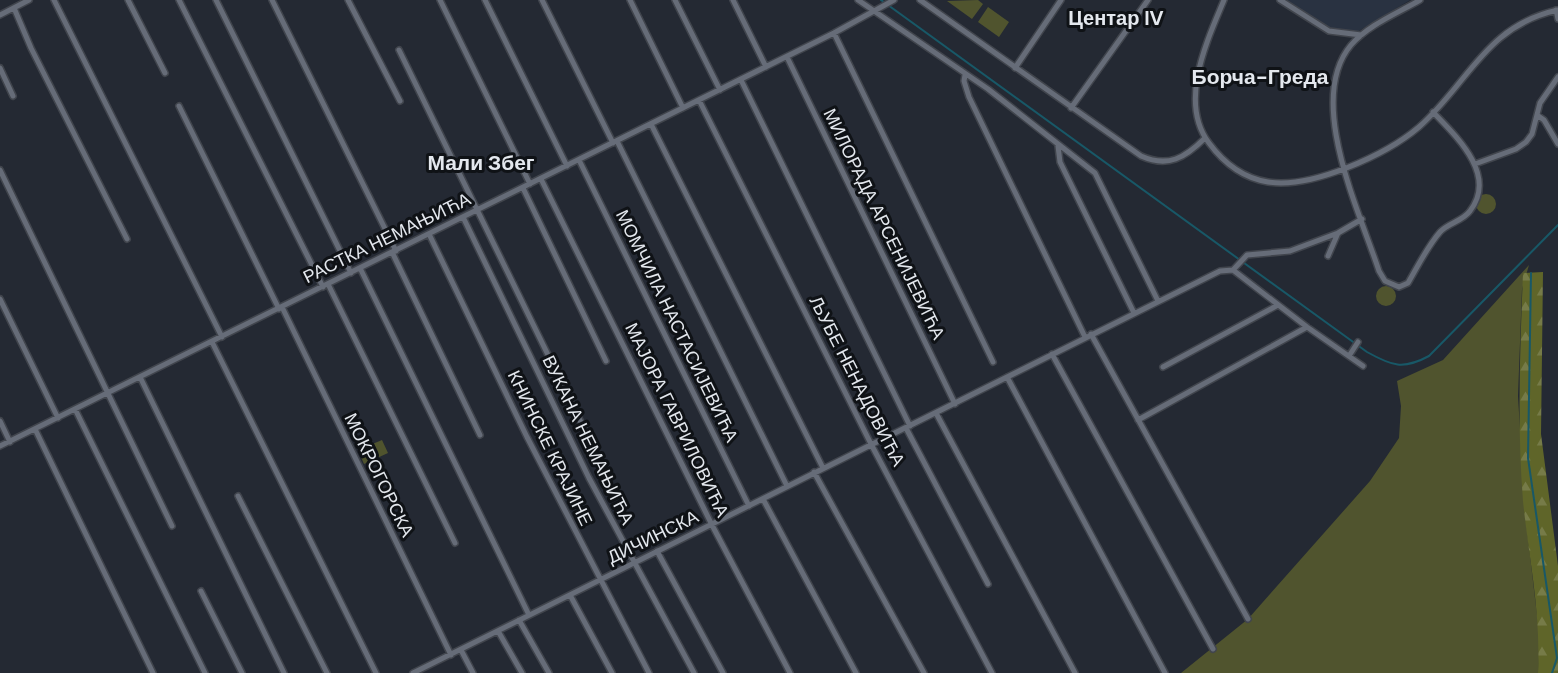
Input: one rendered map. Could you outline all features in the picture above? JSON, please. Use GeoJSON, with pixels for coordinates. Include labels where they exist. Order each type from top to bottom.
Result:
{"type":"FeatureCollection","features":[{"type":"Feature","properties":{"kind":"street"},"geometry":{"type":"LineString","coordinates":[[0,15],[29,0]]}},
{"type":"Feature","properties":{"kind":"street"},"geometry":{"type":"LineString","coordinates":[[54,0],[222,337]]}},
{"type":"Feature","properties":{"kind":"street"},"geometry":{"type":"LineString","coordinates":[[128,0],[165,73]]}},
{"type":"Feature","properties":{"kind":"street"},"geometry":{"type":"LineString","coordinates":[[179,0],[326,285],[455,543]]}},
{"type":"Feature","properties":{"kind":"street"},"geometry":{"type":"LineString","coordinates":[[216,0],[351,273]]}},
{"type":"Feature","properties":{"kind":"street"},"geometry":{"type":"LineString","coordinates":[[272,0],[480,435]]}},
{"type":"Feature","properties":{"kind":"street"},"geometry":{"type":"LineString","coordinates":[[348,0],[400,101]]}},
{"type":"Feature","properties":{"kind":"street"},"geometry":{"type":"LineString","coordinates":[[440,0],[530,184]]}},
{"type":"Feature","properties":{"kind":"street"},"geometry":{"type":"LineString","coordinates":[[485,0],[567,166]]}},
{"type":"Feature","properties":{"kind":"street"},"geometry":{"type":"LineString","coordinates":[[542,0],[787,486]]}},
{"type":"Feature","properties":{"kind":"street"},"geometry":{"type":"LineString","coordinates":[[630,0],[683,108]]}},
{"type":"Feature","properties":{"kind":"street"},"geometry":{"type":"LineString","coordinates":[[675,0],[720,90]]}},
{"type":"Feature","properties":{"kind":"street"},"geometry":{"type":"LineString","coordinates":[[733,0],[766,67]]}},
{"type":"Feature","properties":{"kind":"street"},"geometry":{"type":"LineString","coordinates":[[858,0],[988,89],[1098,177],[1158,301]]}},
{"type":"Feature","properties":{"kind":"street","name":"РАСТКА НЕМАЊИЋА"},"geometry":{"type":"LineString","coordinates":[[0,446],[741,80],[894,0]]}},
{"type":"Feature","properties":{"kind":"street"},"geometry":{"type":"LineString","coordinates":[[920,0],[1141,156],[1158,162],[1182,158],[1205,138]]}},
{"type":"Feature","properties":{"kind":"street"},"geometry":{"type":"LineString","coordinates":[[1015,68],[1061,0]]}},
{"type":"Feature","properties":{"kind":"street"},"geometry":{"type":"LineString","coordinates":[[1071,108],[1148,0]]}},
{"type":"Feature","properties":{"kind":"street"},"geometry":{"type":"LineString","coordinates":[[1224,0],[1203,52],[1198,75],[1196,97],[1199,122],[1205,138],[1215,152],[1235,169],[1268,182],[1297,180],[1345,168],[1398,143],[1433,112],[1496,39],[1531,18],[1557,10],[1558,19]]}},
{"type":"Feature","properties":{"kind":"street"},"geometry":{"type":"LineString","coordinates":[[1280,0],[1329,31],[1361,35]]}},
{"type":"Feature","properties":{"kind":"street"},"geometry":{"type":"LineString","coordinates":[[1420,0],[1361,35],[1344,55],[1336,82],[1334,123],[1345,168],[1381,276],[1389,283],[1404,286],[1442,230],[1470,212],[1479,184],[1475,164],[1463,144],[1433,112]]}},
{"type":"Feature","properties":{"kind":"street"},"geometry":{"type":"LineString","coordinates":[[14,8],[31,48],[127,239]]}},
{"type":"Feature","properties":{"kind":"street"},"geometry":{"type":"LineString","coordinates":[[834,33],[993,362]]}},
{"type":"Feature","properties":{"kind":"street"},"geometry":{"type":"LineString","coordinates":[[399,50],[594,449]]}},
{"type":"Feature","properties":{"kind":"street","name":"МИЛОРАДА АРСЕНИЈЕВИЋА"},"geometry":{"type":"LineString","coordinates":[[787,57],[955,404]]}},
{"type":"Feature","properties":{"kind":"street"},"geometry":{"type":"LineString","coordinates":[[0,68],[14,96]]}},
{"type":"Feature","properties":{"kind":"street"},"geometry":{"type":"LineString","coordinates":[[965,75],[964,81],[969,97],[1085,337]]}},
{"type":"Feature","properties":{"kind":"street"},"geometry":{"type":"LineString","coordinates":[[1475,164],[1516,149],[1526,142],[1532,134],[1543,98],[1558,77]]}},
{"type":"Feature","properties":{"kind":"street"},"geometry":{"type":"LineString","coordinates":[[741,80],[908,427],[988,584]]}},
{"type":"Feature","properties":{"kind":"street","name":"ЉУБЕ НЕНАДОВИЋА"},"geometry":{"type":"LineString","coordinates":[[699,100],[871,444],[992,673]]}},
{"type":"Feature","properties":{"kind":"street","name":"МОКРОГОРСКА"},"geometry":{"type":"LineString","coordinates":[[178,106],[451,655]]}},
{"type":"Feature","properties":{"kind":"street"},"geometry":{"type":"LineString","coordinates":[[1537,115],[1544,120],[1558,144]]}},
{"type":"Feature","properties":{"kind":"street"},"geometry":{"type":"LineString","coordinates":[[651,124],[823,468]]}},
{"type":"Feature","properties":{"kind":"street"},"geometry":{"type":"LineString","coordinates":[[1058,146],[1060,162],[1134,313]]}},
{"type":"Feature","properties":{"kind":"street","name":"МОМЧИЛА НАСТАСИЈЕВИЋА"},"geometry":{"type":"LineString","coordinates":[[579,160],[749,506]]}},
{"type":"Feature","properties":{"kind":"street"},"geometry":{"type":"LineString","coordinates":[[0,171],[3,187],[172,526]]}},
{"type":"Feature","properties":{"kind":"street","name":"МАЈОРА ГАВРИЛОВИЋА"},"geometry":{"type":"LineString","coordinates":[[541,179],[712,525],[790,673]]}},
{"type":"Feature","properties":{"kind":"street"},"geometry":{"type":"LineString","coordinates":[[523,188],[606,361]]}},
{"type":"Feature","properties":{"kind":"street","name":"ВУКАНА НЕМАЊИЋА"},"geometry":{"type":"LineString","coordinates":[[463,217],[632,563],[694,673]]}},
{"type":"Feature","properties":{"kind":"street"},"geometry":{"type":"LineString","coordinates":[[1362,219],[1338,233],[1290,251],[1244,256],[1230,270],[1363,366]]}},
{"type":"Feature","properties":{"kind":"street"},"geometry":{"type":"LineString","coordinates":[[1328,256],[1338,233]]}},
{"type":"Feature","properties":{"kind":"street","name":"КНИНСКЕ КРАЈИНЕ"},"geometry":{"type":"LineString","coordinates":[[429,234],[599,581],[648,673]]}},
{"type":"Feature","properties":{"kind":"street"},"geometry":{"type":"LineString","coordinates":[[360,268],[529,615]]}},
{"type":"Feature","properties":{"kind":"street","name":"ДИЧИНСКА"},"geometry":{"type":"LineString","coordinates":[[413,673],[1091,334],[1158,301],[1230,270]]}},
{"type":"Feature","properties":{"kind":"street"},"geometry":{"type":"LineString","coordinates":[[0,299],[58,418]]}},
{"type":"Feature","properties":{"kind":"street"},"geometry":{"type":"LineString","coordinates":[[1163,367],[1278,305]]}},
{"type":"Feature","properties":{"kind":"street"},"geometry":{"type":"LineString","coordinates":[[1138,420],[1307,327]]}},
{"type":"Feature","properties":{"kind":"street"},"geometry":{"type":"LineString","coordinates":[[1091,334],[1248,619]]}},
{"type":"Feature","properties":{"kind":"street"},"geometry":{"type":"LineString","coordinates":[[212,342],[376,673]]}},
{"type":"Feature","properties":{"kind":"street"},"geometry":{"type":"LineString","coordinates":[[1349,356],[1356,345]]}},
{"type":"Feature","properties":{"kind":"street"},"geometry":{"type":"LineString","coordinates":[[1052,354],[1213,649]]}},
{"type":"Feature","properties":{"kind":"street"},"geometry":{"type":"LineString","coordinates":[[140,377],[284,673]]}},
{"type":"Feature","properties":{"kind":"street"},"geometry":{"type":"LineString","coordinates":[[1007,377],[1166,673]]}},
{"type":"Feature","properties":{"kind":"street"},"geometry":{"type":"LineString","coordinates":[[75,410],[206,673]]}},
{"type":"Feature","properties":{"kind":"street"},"geometry":{"type":"LineString","coordinates":[[936,413],[1075,673]]}},
{"type":"Feature","properties":{"kind":"street"},"geometry":{"type":"LineString","coordinates":[[0,421],[10,442]]}},
{"type":"Feature","properties":{"kind":"street"},"geometry":{"type":"LineString","coordinates":[[35,429],[153,673]]}},
{"type":"Feature","properties":{"kind":"street"},"geometry":{"type":"LineString","coordinates":[[814,472],[924,673]]}},
{"type":"Feature","properties":{"kind":"street"},"geometry":{"type":"LineString","coordinates":[[238,496],[327,673]]}},
{"type":"Feature","properties":{"kind":"street"},"geometry":{"type":"LineString","coordinates":[[763,499],[856,673]]}},
{"type":"Feature","properties":{"kind":"street"},"geometry":{"type":"LineString","coordinates":[[657,551],[723,673]]}},
{"type":"Feature","properties":{"kind":"street"},"geometry":{"type":"LineString","coordinates":[[201,591],[242,673]]}},
{"type":"Feature","properties":{"kind":"street"},"geometry":{"type":"LineString","coordinates":[[570,595],[612,673]]}},
{"type":"Feature","properties":{"kind":"street"},"geometry":{"type":"LineString","coordinates":[[519,620],[549,673]]}},
{"type":"Feature","properties":{"kind":"street"},"geometry":{"type":"LineString","coordinates":[[498,631],[522,673]]}},
{"type":"Feature","properties":{"kind":"street"},"geometry":{"type":"LineString","coordinates":[[461,650],[472,673]]}},
{"type":"Feature","properties":{"kind":"shaded area"},"geometry":{"type":"Polygon","coordinates":[[[1286,0],[1410,0],[1357,32],[1340,31],[1323,25],[1286,0]]]}},
{"type":"Feature","properties":{"kind":"green space"},"geometry":{"type":"Polygon","coordinates":[[[978,0],[983,4],[972,19],[947,1],[978,0]]]}},
{"type":"Feature","properties":{"kind":"green space"},"geometry":{"type":"Polygon","coordinates":[[[988,7],[1009,22],[999,37],[978,22],[988,7]]]}},
{"type":"Feature","properties":{"kind":"green space"},"geometry":{"type":"Polygon","coordinates":[[[1486,194],[1493,197],[1496,204],[1493,211],[1486,214],[1479,211],[1476,204],[1479,197],[1486,194]]]}},
{"type":"Feature","properties":{"kind":"green space"},"geometry":{"type":"Polygon","coordinates":[[[1529,265],[1522,289],[1518,396],[1525,513],[1540,641],[1538,673],[1181,673],[1248,619],[1370,481],[1399,438],[1401,406],[1397,381],[1443,360],[1529,265]]]}},
{"type":"Feature","properties":{"kind":"green space"},"geometry":{"type":"Polygon","coordinates":[[[1543,272],[1541,434],[1558,566],[1558,673],[1538,673],[1538,629],[1523,501],[1520,444],[1523,273],[1543,272]]]}},
{"type":"Feature","properties":{"kind":"green space"},"geometry":{"type":"Polygon","coordinates":[[[1386,286],[1393,289],[1396,296],[1393,303],[1386,306],[1379,303],[1376,296],[1379,289],[1386,286]]]}},
{"type":"Feature","properties":{"kind":"green space"},"geometry":{"type":"Polygon","coordinates":[[[382,440],[388,453],[364,464],[358,450],[382,440]]]}},
{"type":"Feature","properties":{"kind":"waterway"},"geometry":{"type":"LineString","coordinates":[[881,0],[1367,352],[1391,363],[1405,365],[1429,356],[1558,225]]}},
{"type":"Feature","properties":{"kind":"waterway"},"geometry":{"type":"LineString","coordinates":[[1531,273],[1528,458],[1557,658],[1552,673]]}},
{"type":"Feature","properties":{"kind":"district","name":"Центар IV"},"geometry":{"type":"Point","coordinates":[1116,18]}},
{"type":"Feature","properties":{"kind":"district","name":"Борча-Греда"},"geometry":{"type":"Point","coordinates":[1260,77]}},
{"type":"Feature","properties":{"kind":"district","name":"Мали Збег"},"geometry":{"type":"Point","coordinates":[481,163]}}]}
